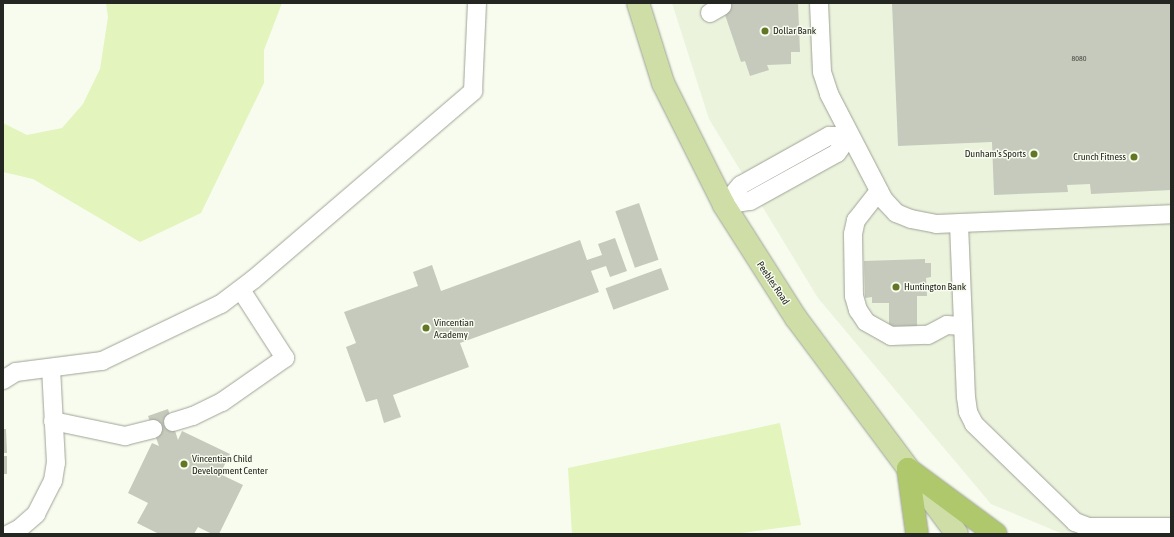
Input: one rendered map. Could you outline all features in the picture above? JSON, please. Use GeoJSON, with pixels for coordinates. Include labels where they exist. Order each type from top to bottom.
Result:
{"type":"FeatureCollection","features":[{"type":"Feature","properties":{"kind":"highway"},"geometry":{"type":"LineString","coordinates":[[908,469],[917,534]]}},
{"type":"Feature","properties":{"kind":"highway"},"geometry":{"type":"LineString","coordinates":[[908,469],[996,534]]}},
{"type":"Feature","properties":{"kind":"main road","name":"Peebles Road"},"geometry":{"type":"LineString","coordinates":[[638,3],[663,84],[724,205],[772,282],[957,534]]}},
{"type":"Feature","properties":{"kind":"lane"},"geometry":{"type":"LineString","coordinates":[[3,380],[16,372],[50,369],[102,361],[221,304],[241,290],[473,92],[477,3]]}},
{"type":"Feature","properties":{"kind":"lane"},"geometry":{"type":"LineString","coordinates":[[819,3],[822,72],[829,94],[849,136],[879,191],[891,209],[905,217],[936,224],[1171,214]]}},
{"type":"Feature","properties":{"kind":"lane"},"geometry":{"type":"LineString","coordinates":[[724,205],[741,185],[828,136],[849,136]]}},
{"type":"Feature","properties":{"kind":"lane"},"geometry":{"type":"LineString","coordinates":[[879,191],[856,220],[853,234],[854,296],[858,310],[866,322],[891,336],[928,335],[947,325],[963,326]]}},
{"type":"Feature","properties":{"kind":"lane"},"geometry":{"type":"LineString","coordinates":[[959,224],[968,412],[986,437],[1075,522],[1088,527],[1171,527]]}},
{"type":"Feature","properties":{"kind":"lane"},"geometry":{"type":"LineString","coordinates":[[172,422],[193,416],[222,402],[285,358],[241,290]]}},
{"type":"Feature","properties":{"kind":"lane"},"geometry":{"type":"LineString","coordinates":[[9,534],[29,521],[48,494],[56,463],[50,369]]}},
{"type":"Feature","properties":{"kind":"lane"},"geometry":{"type":"LineString","coordinates":[[53,421],[124,436],[153,429]]}},
{"type":"Feature","properties":{"kind":"shaded area"},"geometry":{"type":"Polygon","coordinates":[[[672,3],[1171,3],[1171,534],[1063,534],[991,504],[818,298],[709,119],[672,3]]]}},
{"type":"Feature","properties":{"kind":"green space"},"geometry":{"type":"Polygon","coordinates":[[[106,3],[282,3],[264,50],[264,83],[201,213],[140,242],[33,179],[3,172],[3,123],[27,135],[62,128],[83,104],[100,69],[108,17],[106,3]]]}},
{"type":"Feature","properties":{"kind":"green space"},"geometry":{"type":"Polygon","coordinates":[[[780,423],[801,525],[734,534],[572,534],[568,468],[780,423]]]}},
{"type":"Feature","properties":{"kind":"building","name":"Dollar Bank"},"geometry":{"type":"Polygon","coordinates":[[[721,3],[798,3],[800,52],[791,52],[791,64],[767,65],[769,70],[750,76],[745,61],[741,62],[721,3]]]}},
{"type":"Feature","properties":{"kind":"building"},"geometry":{"type":"Polygon","coordinates":[[[892,3],[1171,3],[1171,190],[1091,194],[1090,184],[1067,185],[1068,192],[994,195],[992,142],[898,146],[892,3]]]}},
{"type":"Feature","properties":{"kind":"building"},"geometry":{"type":"Polygon","coordinates":[[[639,203],[659,260],[635,268],[615,211],[639,203]]]}},
{"type":"Feature","properties":{"kind":"building","name":"Vincentian Academy"},"geometry":{"type":"Polygon","coordinates":[[[615,238],[627,271],[610,277],[606,266],[591,271],[599,292],[460,343],[469,367],[393,395],[401,417],[384,423],[377,399],[366,402],[346,347],[356,343],[344,312],[418,286],[413,272],[432,265],[441,291],[580,240],[587,260],[602,255],[598,244],[615,238]]]}},
{"type":"Feature","properties":{"kind":"building","name":"Huntington Bank"},"geometry":{"type":"Polygon","coordinates":[[[925,259],[925,263],[931,263],[931,277],[926,278],[927,296],[917,296],[917,326],[889,326],[889,303],[872,303],[872,297],[865,298],[864,261],[925,259]]]}},
{"type":"Feature","properties":{"kind":"building"},"geometry":{"type":"Polygon","coordinates":[[[661,268],[669,290],[613,310],[606,288],[661,268]]]}},
{"type":"Feature","properties":{"kind":"building","name":"Vincentian Child Development Center"},"geometry":{"type":"Polygon","coordinates":[[[168,409],[178,440],[182,431],[230,454],[220,474],[243,485],[219,534],[212,534],[198,527],[194,534],[159,534],[137,523],[148,503],[128,493],[152,443],[159,446],[148,416],[168,409]]]}},
{"type":"Feature","properties":{"kind":"building"},"geometry":{"type":"Polygon","coordinates":[[[3,429],[6,429],[7,453],[3,453],[3,429]]]}},
{"type":"Feature","properties":{"kind":"building"},"geometry":{"type":"Polygon","coordinates":[[[3,456],[7,456],[7,474],[3,474],[3,456]]]}},
{"type":"Feature","properties":{"kind":"place","name":"Dollar Bank"},"geometry":{"type":"Point","coordinates":[765,31]}},
{"type":"Feature","properties":{"kind":"place","name":"Dunham's Sports"},"geometry":{"type":"Point","coordinates":[1034,154]}},
{"type":"Feature","properties":{"kind":"place","name":"Crunch Fitness"},"geometry":{"type":"Point","coordinates":[1134,157]}},
{"type":"Feature","properties":{"kind":"place","name":"Huntington Bank"},"geometry":{"type":"Point","coordinates":[896,287]}},
{"type":"Feature","properties":{"kind":"place","name":"Vincentian Academy"},"geometry":{"type":"Point","coordinates":[426,328]}},
{"type":"Feature","properties":{"kind":"place","name":"Vincentian Child Development Center"},"geometry":{"type":"Point","coordinates":[184,464]}}]}
